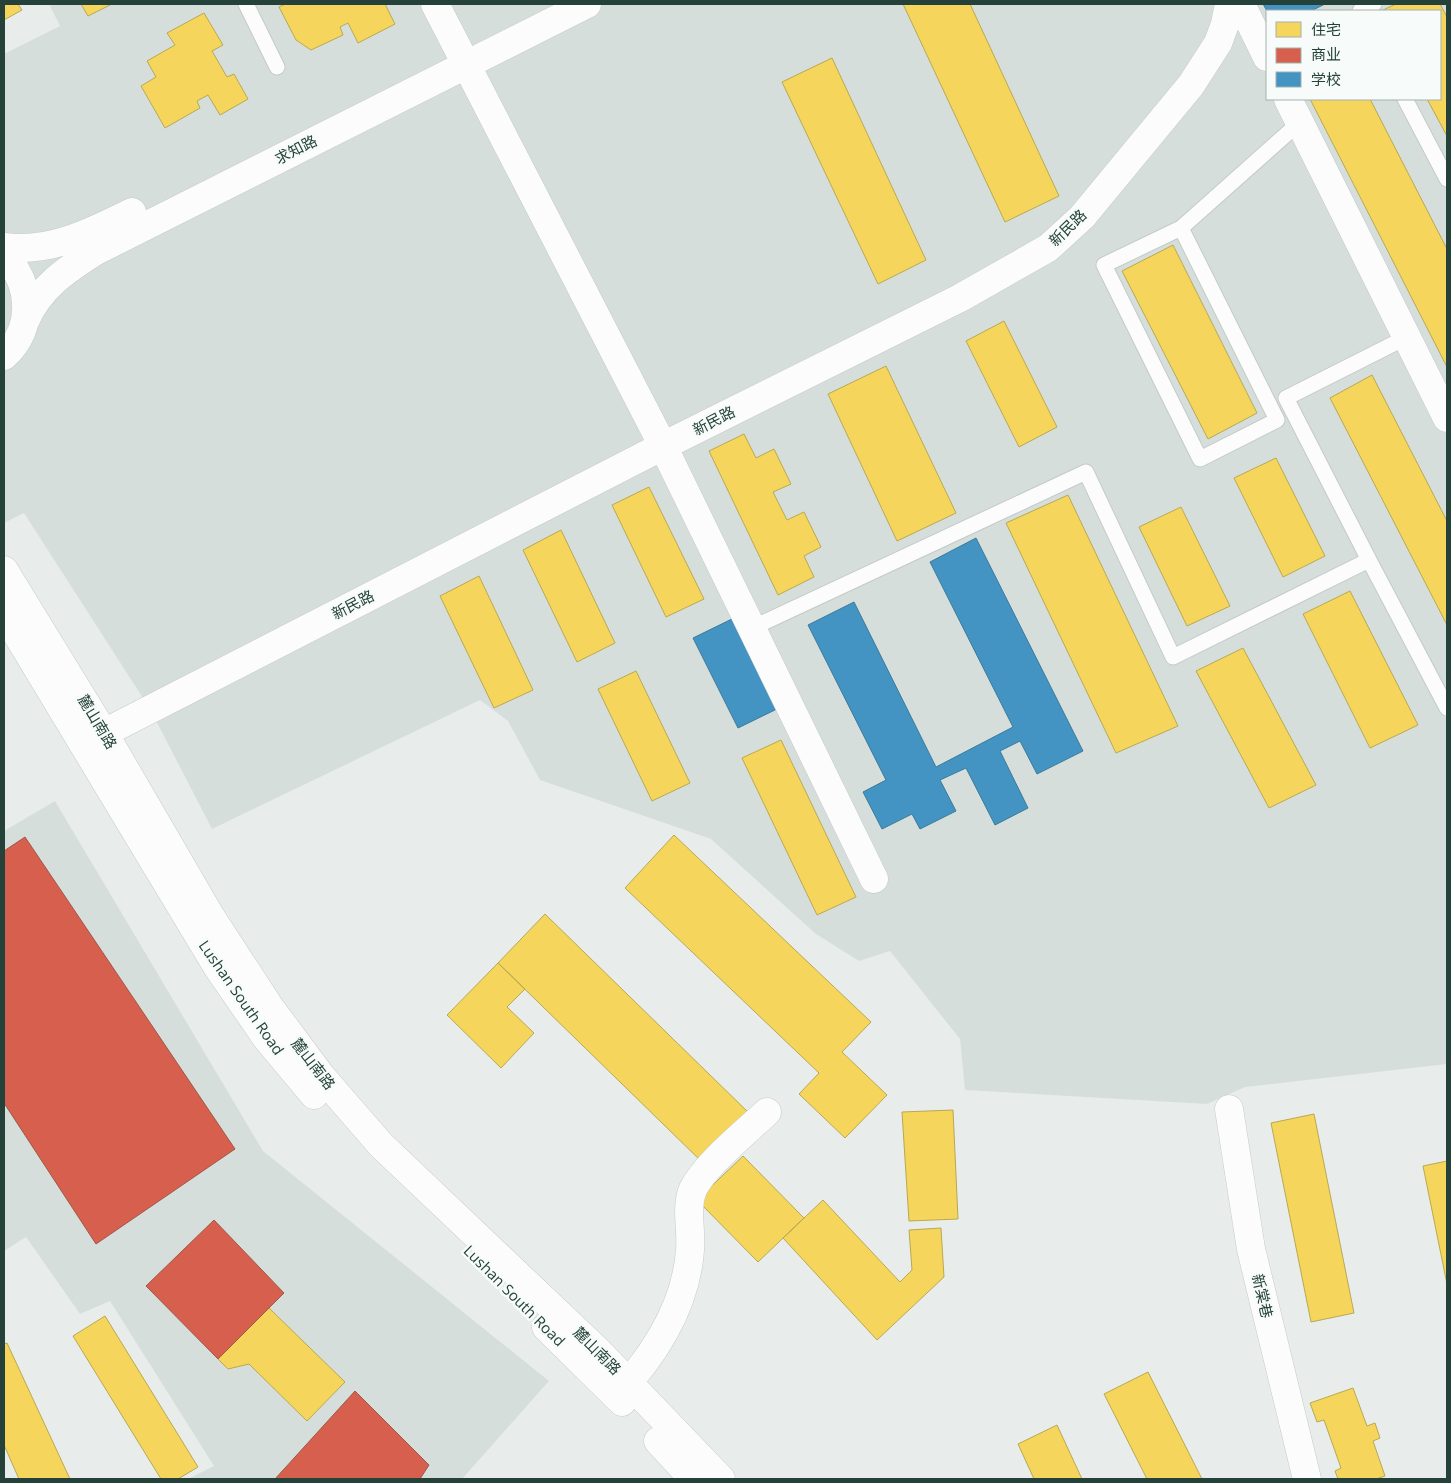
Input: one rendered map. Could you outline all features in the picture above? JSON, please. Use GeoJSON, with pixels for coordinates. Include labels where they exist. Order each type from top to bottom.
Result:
{"type":"FeatureCollection","features":[{"type":"Feature","properties":{"kind":"street"},"geometry":{"type":"LineString","coordinates":[[435,4],[663,446],[874,879]]}},
{"type":"Feature","properties":{"kind":"street","name":"求知路"},"geometry":{"type":"LineString","coordinates":[[4,356],[20,337],[32,305],[55,278],[96,250],[462,57],[550,4]]}},
{"type":"Feature","properties":{"kind":"street","name":"求知路"},"geometry":{"type":"LineString","coordinates":[[4,247],[29,249],[49,246],[120,218],[462,57],[587,4]]}},
{"type":"Feature","properties":{"kind":"street","name":"新民路"},"geometry":{"type":"LineString","coordinates":[[104,733],[663,446],[960,298],[1006,274],[1048,248],[1082,217],[1191,85],[1218,43],[1225,24],[1229,4]]}},
{"type":"Feature","properties":{"kind":"street"},"geometry":{"type":"LineString","coordinates":[[1241,4],[1266,55]]}},
{"type":"Feature","properties":{"kind":"street"},"geometry":{"type":"LineString","coordinates":[[1293,111],[1447,418]]}},
{"type":"Feature","properties":{"kind":"street"},"geometry":{"type":"LineString","coordinates":[[4,255],[12,264],[24,285],[25,321]]}},
{"type":"Feature","properties":{"kind":"street","name":"麓山南路"},"geometry":{"type":"LineString","coordinates":[[4,570],[104,733],[211,917],[269,1006],[322,1077],[382,1145],[622,1390],[720,1479]]}},
{"type":"Feature","properties":{"kind":"street","name":"Lushan South Road"},"geometry":{"type":"LineString","coordinates":[[4,613],[218,968],[267,1038],[324,1108],[622,1390],[693,1479]]}},
{"type":"Feature","properties":{"kind":"street","name":"新棠巷"},"geometry":{"type":"LineString","coordinates":[[1230,1109],[1252,1249],[1307,1479]]}},
{"type":"Feature","properties":{"kind":"street"},"geometry":{"type":"LineString","coordinates":[[622,1390],[650,1357],[664,1333],[688,1276],[691,1247],[689,1206],[693,1189],[704,1173],[767,1112]]}},
{"type":"Feature","properties":{"kind":"lane"},"geometry":{"type":"LineString","coordinates":[[246,4],[277,67]]}},
{"type":"Feature","properties":{"kind":"lane"},"geometry":{"type":"LineString","coordinates":[[1362,10],[1374,4]]}},
{"type":"Feature","properties":{"kind":"lane"},"geometry":{"type":"LineString","coordinates":[[1407,100],[1447,179]]}},
{"type":"Feature","properties":{"kind":"lane"},"geometry":{"type":"LineString","coordinates":[[1181,228],[1277,420],[1200,460],[1104,265],[1181,228],[1293,111]]}},
{"type":"Feature","properties":{"kind":"lane"},"geometry":{"type":"LineString","coordinates":[[1406,338],[1286,398],[1447,708]]}},
{"type":"Feature","properties":{"kind":"lane"},"geometry":{"type":"LineString","coordinates":[[752,628],[1086,472],[1173,657],[1369,560]]}},
{"type":"Feature","properties":{"kind":"shaded area"},"geometry":{"type":"Polygon","coordinates":[[[49,4],[1447,4],[1447,1064],[1245,1087],[1207,1104],[965,1090],[960,1039],[890,951],[859,961],[816,934],[711,839],[540,780],[508,721],[480,700],[212,829],[150,709],[24,513],[4,523],[4,54],[60,26],[49,4]]]}},
{"type":"Feature","properties":{"kind":"shaded area"},"geometry":{"type":"Polygon","coordinates":[[[55,801],[263,1151],[549,1381],[462,1479],[188,1479],[214,1466],[110,1301],[80,1314],[26,1237],[4,1251],[4,831],[55,801]]]}},
{"type":"Feature","properties":{"kind":"building: 住宅"},"geometry":{"type":"Polygon","coordinates":[[[4,4],[18,4],[22,10],[4,20],[4,4]]]}},
{"type":"Feature","properties":{"kind":"building: 住宅"},"geometry":{"type":"Polygon","coordinates":[[[81,4],[112,4],[88,16],[81,4]]]}},
{"type":"Feature","properties":{"kind":"building: 住宅"},"geometry":{"type":"Polygon","coordinates":[[[285,4],[385,4],[395,24],[358,43],[348,23],[340,27],[343,35],[311,50],[296,40],[279,7],[285,4]]]}},
{"type":"Feature","properties":{"kind":"building: 住宅"},"geometry":{"type":"Polygon","coordinates":[[[903,4],[970,4],[1059,196],[1005,222],[903,4]]]}},
{"type":"Feature","properties":{"kind":"building: 住宅"},"geometry":{"type":"Polygon","coordinates":[[[1396,4],[1440,4],[1447,17],[1447,136],[1428,100],[1441,100],[1441,10],[1383,10],[1396,4]]]}},
{"type":"Feature","properties":{"kind":"building: 住宅"},"geometry":{"type":"Polygon","coordinates":[[[204,13],[223,45],[212,51],[227,77],[234,74],[248,99],[220,115],[208,95],[197,101],[200,108],[165,128],[141,86],[156,77],[147,61],[175,45],[167,33],[204,13]]]}},
{"type":"Feature","properties":{"kind":"building: 住宅"},"geometry":{"type":"Polygon","coordinates":[[[832,58],[926,260],[878,284],[782,82],[832,58]]]}},
{"type":"Feature","properties":{"kind":"building: 住宅"},"geometry":{"type":"Polygon","coordinates":[[[1311,100],[1371,100],[1447,249],[1447,367],[1311,100]]]}},
{"type":"Feature","properties":{"kind":"building: 住宅"},"geometry":{"type":"Polygon","coordinates":[[[1173,245],[1257,413],[1208,439],[1122,271],[1173,245]]]}},
{"type":"Feature","properties":{"kind":"building: 住宅"},"geometry":{"type":"Polygon","coordinates":[[[1004,321],[1057,427],[1019,447],[966,341],[1004,321]]]}},
{"type":"Feature","properties":{"kind":"building: 住宅"},"geometry":{"type":"Polygon","coordinates":[[[886,366],[956,513],[897,541],[828,394],[886,366]]]}},
{"type":"Feature","properties":{"kind":"building: 住宅"},"geometry":{"type":"Polygon","coordinates":[[[1372,375],[1447,521],[1447,625],[1330,398],[1372,375]]]}},
{"type":"Feature","properties":{"kind":"building: 住宅"},"geometry":{"type":"Polygon","coordinates":[[[744,434],[756,458],[774,449],[791,484],[773,492],[787,520],[804,512],[821,547],[804,556],[814,577],[778,595],[709,451],[744,434]]]}},
{"type":"Feature","properties":{"kind":"building: 住宅"},"geometry":{"type":"Polygon","coordinates":[[[1276,458],[1325,556],[1283,577],[1234,478],[1276,458]]]}},
{"type":"Feature","properties":{"kind":"building: 住宅"},"geometry":{"type":"Polygon","coordinates":[[[649,487],[704,599],[666,617],[612,505],[649,487]]]}},
{"type":"Feature","properties":{"kind":"building: 住宅"},"geometry":{"type":"Polygon","coordinates":[[[1068,495],[1178,726],[1116,753],[1006,523],[1068,495]]]}},
{"type":"Feature","properties":{"kind":"building: 住宅"},"geometry":{"type":"Polygon","coordinates":[[[1181,507],[1230,606],[1187,626],[1139,527],[1181,507]]]}},
{"type":"Feature","properties":{"kind":"building: 住宅"},"geometry":{"type":"Polygon","coordinates":[[[561,530],[615,643],[577,662],[523,550],[561,530]]]}},
{"type":"Feature","properties":{"kind":"building: 住宅"},"geometry":{"type":"Polygon","coordinates":[[[479,576],[533,690],[494,708],[440,596],[479,576]]]}},
{"type":"Feature","properties":{"kind":"building: 住宅"},"geometry":{"type":"Polygon","coordinates":[[[1350,591],[1418,725],[1370,748],[1303,614],[1350,591]]]}},
{"type":"Feature","properties":{"kind":"building: 住宅"},"geometry":{"type":"Polygon","coordinates":[[[1243,648],[1316,785],[1269,808],[1196,671],[1243,648]]]}},
{"type":"Feature","properties":{"kind":"building: 住宅"},"geometry":{"type":"Polygon","coordinates":[[[636,671],[690,783],[652,801],[598,689],[636,671]]]}},
{"type":"Feature","properties":{"kind":"building: 住宅"},"geometry":{"type":"Polygon","coordinates":[[[781,740],[856,897],[817,915],[742,758],[781,740]]]}},
{"type":"Feature","properties":{"kind":"building: 住宅"},"geometry":{"type":"Polygon","coordinates":[[[674,835],[871,1022],[842,1052],[887,1095],[845,1138],[799,1094],[819,1073],[625,888],[674,835]]]}},
{"type":"Feature","properties":{"kind":"building: 住宅"},"geometry":{"type":"Polygon","coordinates":[[[545,914],[750,1114],[703,1163],[498,963],[545,914]]]}},
{"type":"Feature","properties":{"kind":"building: 住宅"},"geometry":{"type":"Polygon","coordinates":[[[498,963],[525,989],[507,1007],[534,1033],[501,1068],[447,1015],[498,963]]]}},
{"type":"Feature","properties":{"kind":"building: 住宅"},"geometry":{"type":"Polygon","coordinates":[[[953,1110],[958,1219],[909,1221],[902,1112],[953,1110]]]}},
{"type":"Feature","properties":{"kind":"building: 住宅"},"geometry":{"type":"Polygon","coordinates":[[[1314,1114],[1354,1313],[1311,1322],[1271,1123],[1314,1114]]]}},
{"type":"Feature","properties":{"kind":"building: 住宅"},"geometry":{"type":"Polygon","coordinates":[[[743,1156],[804,1218],[758,1262],[697,1200],[743,1156]]]}},
{"type":"Feature","properties":{"kind":"building: 住宅"},"geometry":{"type":"Polygon","coordinates":[[[1447,1161],[1447,1284],[1423,1166],[1447,1161]]]}},
{"type":"Feature","properties":{"kind":"building: 住宅"},"geometry":{"type":"Polygon","coordinates":[[[823,1200],[900,1282],[912,1270],[909,1230],[941,1228],[944,1277],[877,1340],[783,1238],[823,1200]]]}},
{"type":"Feature","properties":{"kind":"building: 住宅"},"geometry":{"type":"Polygon","coordinates":[[[269,1308],[345,1382],[307,1421],[249,1364],[228,1369],[218,1359],[269,1308]]]}},
{"type":"Feature","properties":{"kind":"building: 住宅"},"geometry":{"type":"Polygon","coordinates":[[[105,1316],[198,1467],[178,1479],[161,1479],[73,1336],[105,1316]]]}},
{"type":"Feature","properties":{"kind":"building: 住宅"},"geometry":{"type":"Polygon","coordinates":[[[7,1343],[70,1479],[19,1479],[4,1445],[4,1344],[7,1343]]]}},
{"type":"Feature","properties":{"kind":"building: 住宅"},"geometry":{"type":"Polygon","coordinates":[[[1148,1372],[1202,1479],[1147,1479],[1104,1394],[1148,1372]]]}},
{"type":"Feature","properties":{"kind":"building: 住宅"},"geometry":{"type":"Polygon","coordinates":[[[1353,1388],[1367,1426],[1375,1423],[1380,1438],[1373,1441],[1385,1476],[1376,1479],[1338,1479],[1335,1471],[1341,1468],[1324,1420],[1317,1422],[1310,1403],[1353,1388]]]}},
{"type":"Feature","properties":{"kind":"building: 住宅"},"geometry":{"type":"Polygon","coordinates":[[[1057,1425],[1082,1479],[1034,1479],[1018,1444],[1057,1425]]]}},
{"type":"Feature","properties":{"kind":"building: 商业"},"geometry":{"type":"Polygon","coordinates":[[[25,837],[235,1149],[96,1244],[4,1103],[4,851],[25,837]]]}},
{"type":"Feature","properties":{"kind":"building: 商业"},"geometry":{"type":"Polygon","coordinates":[[[214,1220],[284,1293],[218,1359],[146,1286],[214,1220]]]}},
{"type":"Feature","properties":{"kind":"building: 商业"},"geometry":{"type":"Polygon","coordinates":[[[355,1391],[429,1465],[420,1479],[275,1479],[355,1391]]]}},
{"type":"Feature","properties":{"kind":"building: 学校"},"geometry":{"type":"Polygon","coordinates":[[[1263,4],[1325,4],[1313,10],[1266,10],[1263,4]]]}},
{"type":"Feature","properties":{"kind":"building: 学校"},"geometry":{"type":"Polygon","coordinates":[[[976,538],[1083,751],[1037,774],[1020,741],[1000,751],[1028,808],[995,825],[966,768],[940,780],[956,811],[920,829],[912,814],[882,829],[863,792],[886,780],[808,625],[854,602],[936,767],[1013,727],[930,562],[976,538]]]}},
{"type":"Feature","properties":{"kind":"building: 学校"},"geometry":{"type":"Polygon","coordinates":[[[736,617],[781,707],[738,728],[693,638],[736,617]]]}}]}
